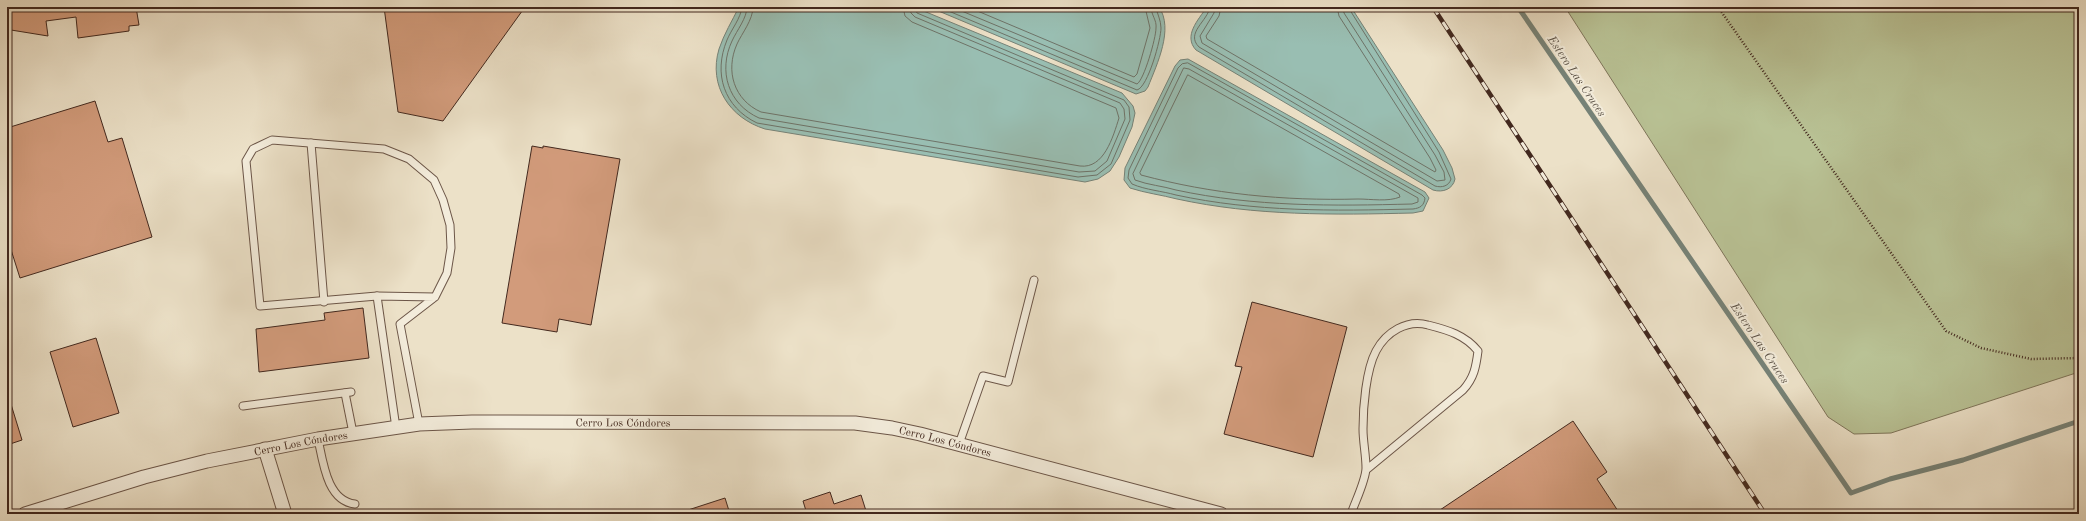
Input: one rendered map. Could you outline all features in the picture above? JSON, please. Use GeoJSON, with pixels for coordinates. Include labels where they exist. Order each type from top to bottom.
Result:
{"type":"FeatureCollection","features":[{"type":"Feature","properties":{"kind":"street","name":"Cerro Los Cóndores"},"geometry":{"type":"LineString","coordinates":[[25,514],[144,477],[265,449],[353,433],[419,424],[472,422],[855,423],[892,428],[959,444],[1221,514]]}},
{"type":"Feature","properties":{"kind":"street"},"geometry":{"type":"LineString","coordinates":[[265,449],[285,514]]}},
{"type":"Feature","properties":{"kind":"lane"},"geometry":{"type":"LineString","coordinates":[[419,424],[400,324],[435,297],[447,273],[451,248],[450,225],[443,200],[434,180],[409,159],[384,149],[272,140],[253,149],[246,160],[260,306],[324,302],[377,296],[435,297]]}},
{"type":"Feature","properties":{"kind":"lane"},"geometry":{"type":"LineString","coordinates":[[311,143],[324,302]]}},
{"type":"Feature","properties":{"kind":"lane"},"geometry":{"type":"LineString","coordinates":[[959,444],[983,376],[1008,382],[1034,280]]}},
{"type":"Feature","properties":{"kind":"lane"},"geometry":{"type":"LineString","coordinates":[[377,296],[396,428]]}},
{"type":"Feature","properties":{"kind":"lane"},"geometry":{"type":"LineString","coordinates":[[1351,514],[1366,470],[1363,428],[1368,381],[1376,351],[1392,332],[1408,324],[1423,324],[1451,331],[1470,341],[1478,351],[1475,370],[1471,381],[1463,390],[1366,470]]}},
{"type":"Feature","properties":{"kind":"lane"},"geometry":{"type":"LineString","coordinates":[[244,406],[348,392],[353,433]]}},
{"type":"Feature","properties":{"kind":"lane"},"geometry":{"type":"LineString","coordinates":[[318,439],[327,478],[337,495],[346,503],[355,504]]}},
{"type":"Feature","properties":{"kind":"path"},"geometry":{"type":"LineString","coordinates":[[1718,7],[1946,331],[1981,348],[2032,359],[2079,358]]}},
{"type":"Feature","properties":{"kind":"green space"},"geometry":{"type":"Polygon","coordinates":[[[1565,7],[2079,7],[2079,372],[1891,433],[1854,434],[1828,417],[1565,7]]]}},
{"type":"Feature","properties":{"kind":"water"},"geometry":{"type":"Polygon","coordinates":[[[739,7],[914,7],[1122,93],[1133,106],[1135,113],[1132,127],[1119,157],[1110,171],[1098,179],[1085,182],[765,129],[753,124],[732,109],[719,88],[716,63],[719,49],[739,7]]]}},
{"type":"Feature","properties":{"kind":"water"},"geometry":{"type":"Polygon","coordinates":[[[929,7],[1159,7],[1165,26],[1164,36],[1159,57],[1148,87],[1145,91],[1136,94],[929,7]]]}},
{"type":"Feature","properties":{"kind":"water"},"geometry":{"type":"Polygon","coordinates":[[[1207,7],[1351,7],[1443,150],[1452,168],[1455,179],[1450,188],[1440,191],[1433,190],[1196,50],[1192,45],[1191,34],[1193,28],[1207,7]]]}},
{"type":"Feature","properties":{"kind":"water"},"geometry":{"type":"Polygon","coordinates":[[[1188,59],[1425,192],[1429,198],[1423,211],[1413,213],[1324,214],[1236,209],[1206,205],[1130,188],[1124,180],[1125,168],[1175,66],[1180,60],[1188,59]]]}},
{"type":"Feature","properties":{"kind":"building"},"geometry":{"type":"Polygon","coordinates":[[[7,7],[136,7],[139,25],[129,26],[129,31],[78,38],[76,17],[46,21],[48,36],[11,30],[11,25],[7,26],[7,7]]]}},
{"type":"Feature","properties":{"kind":"building"},"geometry":{"type":"Polygon","coordinates":[[[384,7],[525,7],[443,121],[398,112],[384,7]]]}},
{"type":"Feature","properties":{"kind":"building"},"geometry":{"type":"Polygon","coordinates":[[[95,101],[108,142],[122,138],[152,237],[20,278],[7,237],[7,128],[95,101]]]}},
{"type":"Feature","properties":{"kind":"building"},"geometry":{"type":"Polygon","coordinates":[[[532,146],[543,148],[543,146],[620,159],[591,325],[559,319],[557,332],[502,323],[532,146]]]}},
{"type":"Feature","properties":{"kind":"building"},"geometry":{"type":"Polygon","coordinates":[[[1252,302],[1347,327],[1313,457],[1224,434],[1242,367],[1235,366],[1252,302]]]}},
{"type":"Feature","properties":{"kind":"building"},"geometry":{"type":"Polygon","coordinates":[[[363,308],[369,358],[259,372],[256,329],[325,320],[324,313],[363,308]]]}},
{"type":"Feature","properties":{"kind":"building"},"geometry":{"type":"Polygon","coordinates":[[[96,338],[119,413],[73,427],[50,352],[96,338]]]}},
{"type":"Feature","properties":{"kind":"building"},"geometry":{"type":"Polygon","coordinates":[[[10,401],[22,440],[7,445],[7,402],[10,401]]]}},
{"type":"Feature","properties":{"kind":"building"},"geometry":{"type":"Polygon","coordinates":[[[1573,421],[1607,472],[1597,479],[1620,514],[1434,514],[1573,421]]]}},
{"type":"Feature","properties":{"kind":"building"},"geometry":{"type":"Polygon","coordinates":[[[830,492],[834,504],[861,495],[867,514],[807,514],[803,501],[830,492]]]}},
{"type":"Feature","properties":{"kind":"building"},"geometry":{"type":"Polygon","coordinates":[[[725,498],[730,514],[686,514],[685,511],[725,498]]]}},
{"type":"Feature","properties":{"kind":"waterway","name":"Estero Las Cruces"},"geometry":{"type":"LineString","coordinates":[[1518,7],[1851,493],[1890,479],[1963,460],[2079,421]]}},
{"type":"Feature","properties":{"kind":"railway"},"geometry":{"type":"LineString","coordinates":[[1433,7],[1765,514]]}}]}
